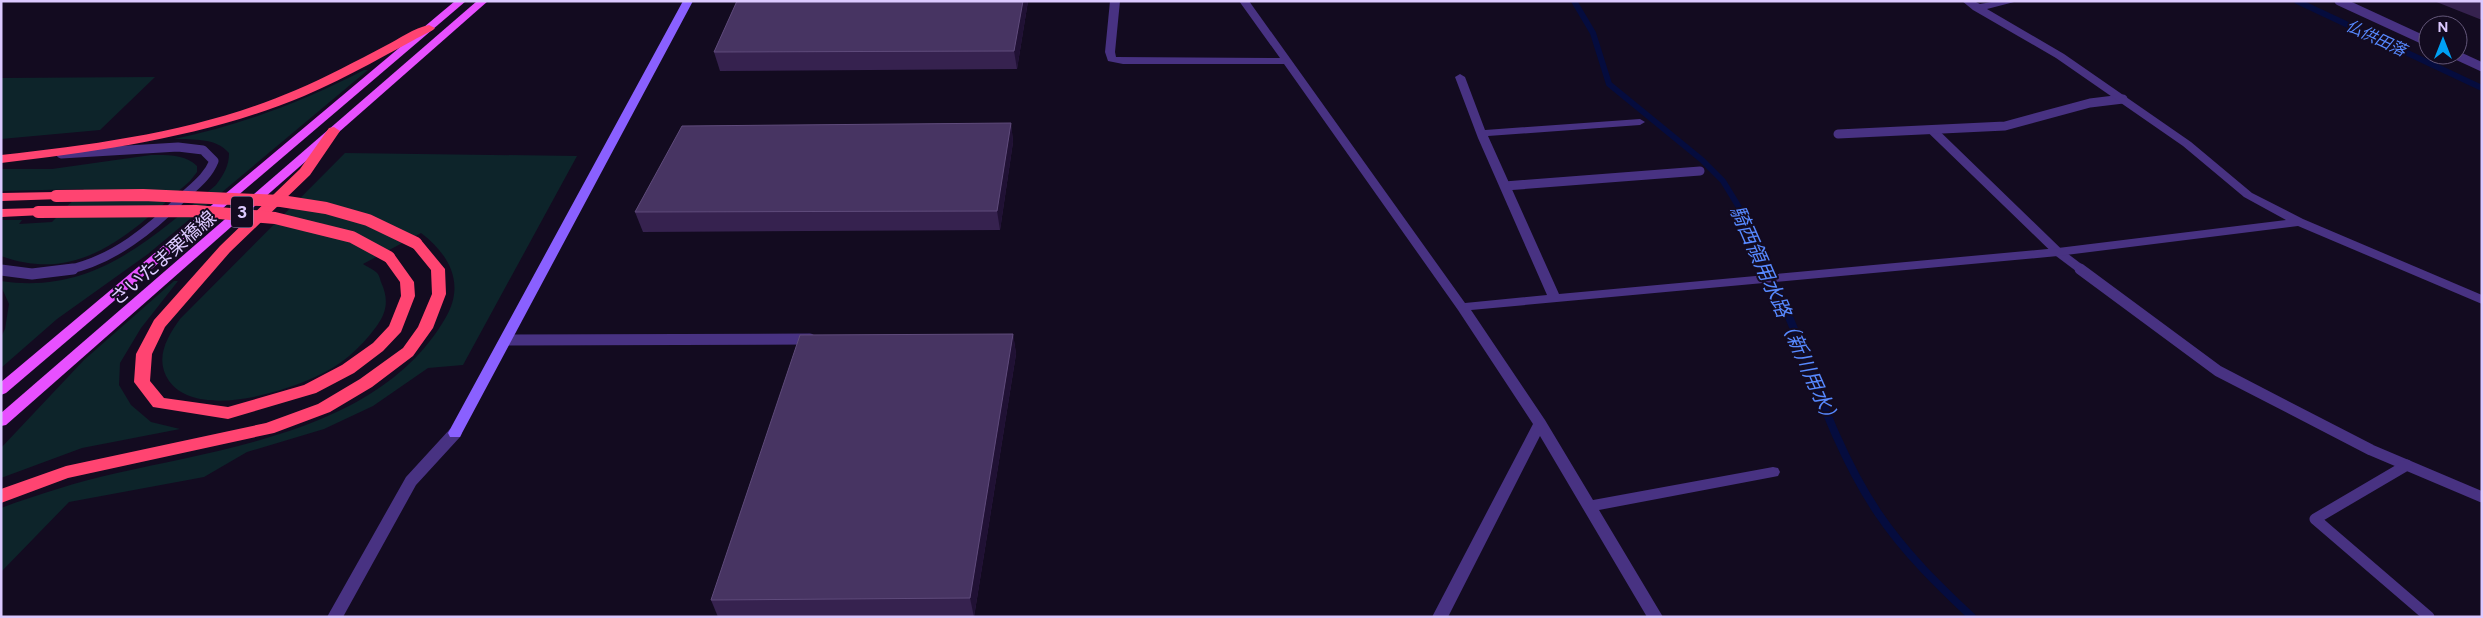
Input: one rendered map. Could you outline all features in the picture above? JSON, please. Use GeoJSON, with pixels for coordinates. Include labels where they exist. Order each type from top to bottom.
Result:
{"type":"FeatureCollection","features":[{"type":"Feature","properties":{"kind":"highway"},"geometry":{"type":"LineString","coordinates":[[1,159],[40,155],[156,136],[242,114],[299,93],[353,69],[391,46],[429,28]]}},
{"type":"Feature","properties":{"kind":"highway"},"geometry":{"type":"LineString","coordinates":[[1,213],[196,211],[293,222],[354,237],[388,257],[407,282],[408,296],[396,328],[378,347],[348,369],[310,389],[228,413],[159,402],[142,382],[144,354],[159,324],[226,249],[305,172],[334,131]]}},
{"type":"Feature","properties":{"kind":"highway"},"geometry":{"type":"LineString","coordinates":[[1,197],[197,196],[281,201],[326,208],[368,220],[416,243],[438,269],[439,294],[425,328],[408,352],[358,388],[324,408],[268,430],[66,472],[1,496]]}},
{"type":"Feature","properties":{"kind":"main road","name":"さいたま栗橋線"},"geometry":{"type":"LineString","coordinates":[[1,390],[461,1]]}},
{"type":"Feature","properties":{"kind":"main road","name":"さいたま栗橋線"},"geometry":{"type":"LineString","coordinates":[[1,421],[483,1]]}},
{"type":"Feature","properties":{"kind":"street"},"geometry":{"type":"LineString","coordinates":[[335,617],[411,481],[456,433],[688,1]]}},
{"type":"Feature","properties":{"kind":"street"},"geometry":{"type":"LineString","coordinates":[[1115,1],[1110,52],[1112,59],[1123,61],[1288,61]]}},
{"type":"Feature","properties":{"kind":"street"},"geometry":{"type":"LineString","coordinates":[[1244,1],[1462,307],[1540,424],[1655,617]]}},
{"type":"Feature","properties":{"kind":"street"},"geometry":{"type":"LineString","coordinates":[[1967,1],[2060,56],[2123,99],[2187,144],[2248,194],[2299,222],[2482,300]]}},
{"type":"Feature","properties":{"kind":"street"},"geometry":{"type":"LineString","coordinates":[[1976,8],[2013,1]]}},
{"type":"Feature","properties":{"kind":"street"},"geometry":{"type":"LineString","coordinates":[[1460,77],[1481,133],[1555,298]]}},
{"type":"Feature","properties":{"kind":"street"},"geometry":{"type":"LineString","coordinates":[[1481,133],[1640,122]]}},
{"type":"Feature","properties":{"kind":"street"},"geometry":{"type":"LineString","coordinates":[[1462,307],[2058,252],[2299,222]]}},
{"type":"Feature","properties":{"kind":"street"},"geometry":{"type":"LineString","coordinates":[[1440,617],[1540,424]]}},
{"type":"Feature","properties":{"kind":"street"},"geometry":{"type":"LineString","coordinates":[[1589,506],[1773,472]]}},
{"type":"Feature","properties":{"kind":"lane"},"geometry":{"type":"LineString","coordinates":[[2339,1],[2418,37]]}},
{"type":"Feature","properties":{"kind":"lane"},"geometry":{"type":"LineString","coordinates":[[2468,61],[2482,67]]}},
{"type":"Feature","properties":{"kind":"lane"},"geometry":{"type":"LineString","coordinates":[[1838,134],[1933,131],[2005,126],[2090,103],[2123,99]]}},
{"type":"Feature","properties":{"kind":"lane"},"geometry":{"type":"LineString","coordinates":[[1933,131],[2058,252],[2218,371],[2371,450],[2482,497]]}},
{"type":"Feature","properties":{"kind":"lane"},"geometry":{"type":"LineString","coordinates":[[1,270],[28,274],[56,272],[104,259],[152,228],[210,171],[214,161],[203,150],[178,147],[40,155]]}},
{"type":"Feature","properties":{"kind":"lane"},"geometry":{"type":"LineString","coordinates":[[1504,186],[1700,171]]}},
{"type":"Feature","properties":{"kind":"lane"},"geometry":{"type":"LineString","coordinates":[[506,340],[820,339]]}},
{"type":"Feature","properties":{"kind":"lane"},"geometry":{"type":"LineString","coordinates":[[2407,465],[2315,519],[2428,617]]}},
{"type":"Feature","properties":{"kind":"green space"},"geometry":{"type":"Polygon","coordinates":[[[364,70],[368,70],[148,254],[57,319],[1,368],[1,337],[5,329],[9,304],[1,286],[1,281],[34,283],[64,280],[92,271],[119,258],[144,243],[168,225],[216,185],[225,170],[229,153],[217,144],[203,140],[174,139],[223,127],[271,111],[341,82],[364,70]]]}},
{"type":"Feature","properties":{"kind":"green space"},"geometry":{"type":"Polygon","coordinates":[[[155,77],[100,130],[1,139],[1,78],[155,77]]]}},
{"type":"Feature","properties":{"kind":"green space"},"geometry":{"type":"Polygon","coordinates":[[[345,153],[577,156],[463,365],[428,368],[373,406],[324,429],[247,452],[204,477],[69,502],[1,572],[1,508],[87,480],[254,442],[300,427],[344,409],[383,385],[418,355],[446,317],[452,305],[454,293],[452,271],[447,261],[440,251],[421,233],[363,264],[379,275],[386,300],[385,311],[376,327],[363,343],[349,356],[324,373],[281,390],[239,399],[218,401],[199,399],[182,392],[169,381],[165,373],[162,356],[164,348],[180,319],[345,153]]]}},
{"type":"Feature","properties":{"kind":"green space"},"geometry":{"type":"Polygon","coordinates":[[[151,155],[175,156],[187,159],[197,166],[197,172],[190,181],[127,234],[105,248],[82,258],[57,264],[30,263],[1,256],[1,220],[22,220],[19,224],[52,222],[84,189],[1,191],[1,169],[52,169],[151,155]]]}},
{"type":"Feature","properties":{"kind":"green space"},"geometry":{"type":"Polygon","coordinates":[[[174,281],[178,281],[141,328],[120,363],[119,385],[131,405],[151,422],[180,429],[82,448],[1,478],[1,448],[84,360],[174,281]]]}},
{"type":"Feature","properties":{"kind":"building"},"geometry":{"type":"Polygon","coordinates":[[[737,1],[1023,1],[1014,51],[714,52],[737,1]]]}},
{"type":"Feature","properties":{"kind":"building"},"geometry":{"type":"Polygon","coordinates":[[[1011,123],[997,211],[635,212],[682,126],[1011,123]]]}},
{"type":"Feature","properties":{"kind":"building"},"geometry":{"type":"Polygon","coordinates":[[[1013,334],[970,598],[711,600],[800,335],[1013,334]]]}},
{"type":"Feature","properties":{"kind":"waterway","name":"騎西領用水路（新川用水）"},"geometry":{"type":"LineString","coordinates":[[1574,1],[1593,33],[1609,84],[1702,160],[1723,181],[1748,222],[1768,270]]}},
{"type":"Feature","properties":{"kind":"waterway","name":"仏供田落"},"geometry":{"type":"LineString","coordinates":[[2297,1],[2482,88]]}},
{"type":"Feature","properties":{"kind":"waterway","name":"騎西領用水路（新川用水）"},"geometry":{"type":"LineString","coordinates":[[1768,269],[1836,435],[1866,494],[1888,528],[1910,555],[1972,617]]}}]}
